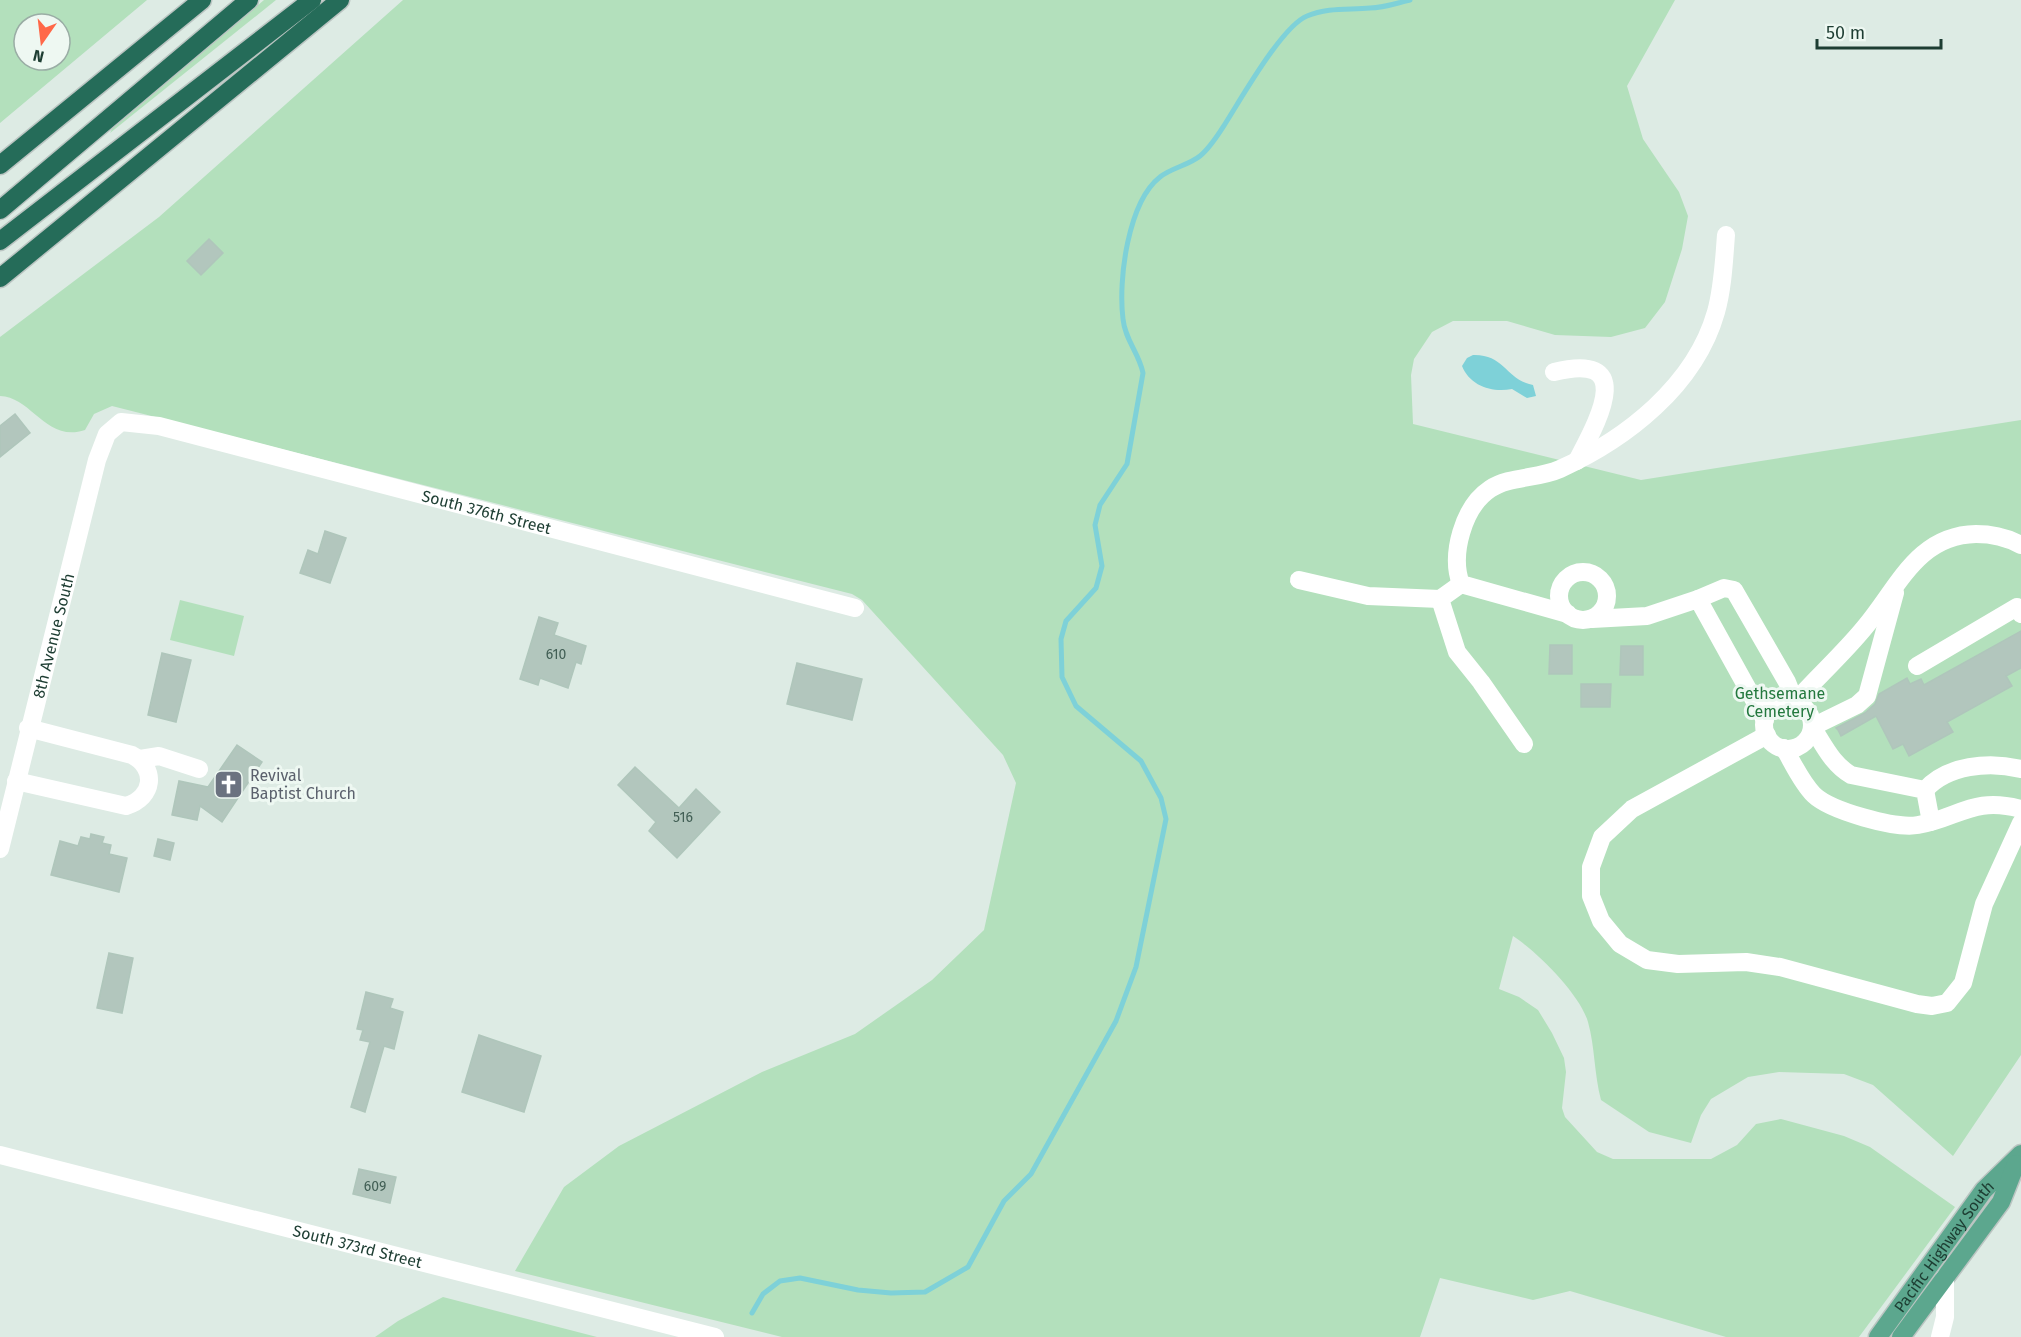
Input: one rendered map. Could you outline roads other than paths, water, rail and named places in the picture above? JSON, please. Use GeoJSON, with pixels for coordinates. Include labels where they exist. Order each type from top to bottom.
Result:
{"type":"FeatureCollection","features":[{"type":"Feature","properties":{"kind":"highway"},"geometry":{"type":"LineString","coordinates":[[0,165],[202,0]]}},
{"type":"Feature","properties":{"kind":"highway"},"geometry":{"type":"LineString","coordinates":[[0,210],[249,0]]}},
{"type":"Feature","properties":{"kind":"highway"},"geometry":{"type":"LineString","coordinates":[[0,241],[312,0]]}},
{"type":"Feature","properties":{"kind":"highway"},"geometry":{"type":"LineString","coordinates":[[0,278],[340,0]]}},
{"type":"Feature","properties":{"kind":"main road","name":"Pacific Highway South"},"geometry":{"type":"LineString","coordinates":[[1901,1337],[2001,1202],[2019,1157]]}},
{"type":"Feature","properties":{"kind":"main road","name":"Pacific Highway South"},"geometry":{"type":"LineString","coordinates":[[1878,1337],[1984,1191],[2019,1157]]}},
{"type":"Feature","properties":{"kind":"street"},"geometry":{"type":"LineString","coordinates":[[1461,584],[1456,570],[1458,551],[1471,510],[1484,494],[1497,485],[1542,476],[1577,461],[1632,428],[1673,387],[1711,328],[1716,310],[1726,235]]}},
{"type":"Feature","properties":{"kind":"street"},"geometry":{"type":"LineString","coordinates":[[1554,372],[1573,367],[1593,370],[1602,376],[1606,386],[1605,403],[1577,461]]}},
{"type":"Feature","properties":{"kind":"street","name":"South 376th Street"},"geometry":{"type":"LineString","coordinates":[[116,423],[137,422],[159,426],[855,608]]}},
{"type":"Feature","properties":{"kind":"street","name":"8th Avenue South"},"geometry":{"type":"LineString","coordinates":[[0,849],[28,728],[97,460],[107,434],[116,423]]}},
{"type":"Feature","properties":{"kind":"street"},"geometry":{"type":"LineString","coordinates":[[1795,702],[1849,647],[1923,552],[1948,538],[1982,534],[2021,545]]}},
{"type":"Feature","properties":{"kind":"street"},"geometry":{"type":"LineString","coordinates":[[1568,615],[1561,604],[1562,586],[1575,574],[1587,573],[1603,583],[1607,594],[1602,611],[1592,619]]}},
{"type":"Feature","properties":{"kind":"street"},"geometry":{"type":"LineString","coordinates":[[1299,580],[1368,596],[1440,599],[1461,584]]}},
{"type":"Feature","properties":{"kind":"street"},"geometry":{"type":"LineString","coordinates":[[1461,584],[1579,620],[1647,616],[1724,588],[1734,590],[1787,682],[1795,702]]}},
{"type":"Feature","properties":{"kind":"street"},"geometry":{"type":"LineString","coordinates":[[1698,599],[1766,727],[1777,746],[1784,748],[1799,746],[1805,742],[1812,727],[1857,705],[1867,696],[1897,585]]}},
{"type":"Feature","properties":{"kind":"street"},"geometry":{"type":"LineString","coordinates":[[1440,599],[1457,652],[1524,744]]}},
{"type":"Feature","properties":{"kind":"street"},"geometry":{"type":"LineString","coordinates":[[1917,666],[2017,607],[2021,614]]}},
{"type":"Feature","properties":{"kind":"street"},"geometry":{"type":"LineString","coordinates":[[1925,790],[1851,775],[1843,770],[1834,762],[1812,727],[1808,712],[1795,702],[1787,701],[1773,707],[1766,727],[1632,809],[1602,837],[1591,867],[1591,896],[1601,921],[1620,944],[1647,960],[1678,964],[1746,962],[1780,967],[1932,1006],[1947,1003],[1963,983],[1984,904],[2021,823]]}},
{"type":"Feature","properties":{"kind":"street"},"geometry":{"type":"LineString","coordinates":[[16,781],[126,806],[142,798],[148,791],[149,773],[140,759],[132,754],[28,728]]}},
{"type":"Feature","properties":{"kind":"street"},"geometry":{"type":"LineString","coordinates":[[1784,748],[1807,788],[1825,803],[1851,813],[1898,824],[1916,825],[1931,822],[1956,811],[1985,805],[2021,809]]}},
{"type":"Feature","properties":{"kind":"street"},"geometry":{"type":"LineString","coordinates":[[140,759],[159,756],[199,769]]}},
{"type":"Feature","properties":{"kind":"street"},"geometry":{"type":"LineString","coordinates":[[1925,790],[1942,776],[1969,767],[2000,765],[2021,769]]}},
{"type":"Feature","properties":{"kind":"street"},"geometry":{"type":"LineString","coordinates":[[1925,790],[1931,822]]}},
{"type":"Feature","properties":{"kind":"street","name":"South 373rd Street"},"geometry":{"type":"LineString","coordinates":[[0,1155],[715,1337]]}},
{"type":"Feature","properties":{"kind":"street"},"geometry":{"type":"LineString","coordinates":[[1940,1337],[1945,1317],[1945,1277]]}},
{"type":"Feature","properties":{"kind":"water"},"geometry":{"type":"Polygon","coordinates":[[[1473,355],[1492,359],[1517,378],[1533,385],[1536,396],[1527,398],[1512,389],[1490,389],[1476,383],[1470,379],[1462,366],[1467,358],[1473,355]]]}},
{"type":"Feature","properties":{"kind":"waterway"},"geometry":{"type":"LineString","coordinates":[[752,1313],[763,1294],[780,1281],[800,1278],[858,1290],[891,1293],[925,1292],[968,1267],[1004,1201],[1031,1174],[1116,1021],[1136,967],[1166,819],[1161,798],[1141,761],[1076,706],[1062,677],[1061,639],[1066,621],[1096,588],[1102,566],[1095,525],[1100,505],[1127,464],[1143,373],[1124,327],[1123,319],[1124,264],[1133,223],[1140,204],[1160,177],[1204,153],[1220,133],[1274,48],[1297,22],[1323,11],[1380,7],[1410,0]]}},
{"type":"Feature","properties":{"kind":"place","name":"Revival Baptist Church"},"geometry":{"type":"Point","coordinates":[229,784]}},
{"type":"Feature","properties":{"kind":"park label","name":"Gethsemane Cemetery"},"geometry":{"type":"Point","coordinates":[1780,702]}}]}
